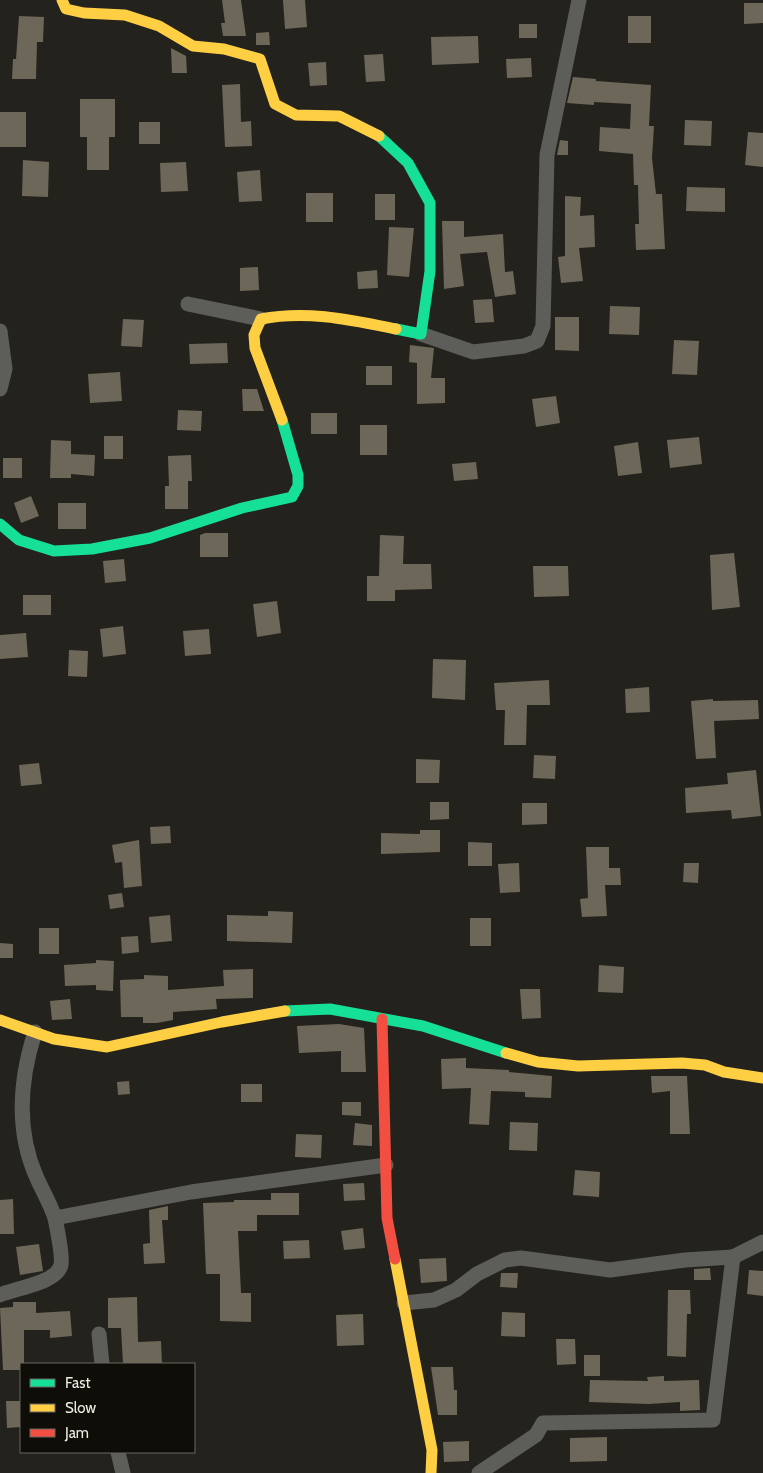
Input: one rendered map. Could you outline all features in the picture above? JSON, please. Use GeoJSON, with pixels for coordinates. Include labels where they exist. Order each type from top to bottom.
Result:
{"type":"FeatureCollection","features":[{"type":"Feature","properties":{"kind":"street"},"geometry":{"type":"LineString","coordinates":[[62,0],[66,9],[84,13],[125,15],[159,26],[192,46],[224,49],[260,59],[275,104],[296,115],[339,116],[377,134],[408,164],[430,204],[430,271],[421,334]]}},
{"type":"Feature","properties":{"kind":"street"},"geometry":{"type":"LineString","coordinates":[[188,304],[261,319],[280,316],[352,319],[421,334],[473,352],[524,346],[537,341],[543,326],[547,155],[579,0]]}},
{"type":"Feature","properties":{"kind":"street"},"geometry":{"type":"LineString","coordinates":[[0,524],[19,540],[54,551],[92,549],[150,538],[242,508],[292,497],[298,486],[298,474],[287,434],[255,348],[254,336],[261,319]]}},
{"type":"Feature","properties":{"kind":"street"},"geometry":{"type":"LineString","coordinates":[[0,331],[5,369],[0,390]]}},
{"type":"Feature","properties":{"kind":"street"},"geometry":{"type":"LineString","coordinates":[[0,1020],[54,1039],[107,1047],[222,1022],[288,1012],[330,1009],[423,1026],[486,1048],[538,1062],[578,1066],[705,1065],[724,1072],[763,1078]]}},
{"type":"Feature","properties":{"kind":"street"},"geometry":{"type":"LineString","coordinates":[[382,1019],[387,1218],[432,1450],[431,1473]]}},
{"type":"Feature","properties":{"kind":"street"},"geometry":{"type":"LineString","coordinates":[[0,1295],[45,1281],[57,1274],[62,1263],[56,1218],[33,1168],[26,1145],[22,1116],[24,1078],[35,1032]]}},
{"type":"Feature","properties":{"kind":"street"},"geometry":{"type":"LineString","coordinates":[[56,1218],[191,1192],[386,1166]]}},
{"type":"Feature","properties":{"kind":"street"},"geometry":{"type":"LineString","coordinates":[[404,1304],[434,1300],[505,1260],[521,1258],[610,1270],[685,1260],[733,1258],[763,1242]]}},
{"type":"Feature","properties":{"kind":"street"},"geometry":{"type":"LineString","coordinates":[[479,1473],[536,1435],[543,1423],[713,1420],[733,1258]]}},
{"type":"Feature","properties":{"kind":"street"},"geometry":{"type":"LineString","coordinates":[[100,1334],[102,1363]]}},
{"type":"Feature","properties":{"kind":"street"},"geometry":{"type":"LineString","coordinates":[[118,1453],[123,1473]]}},
{"type":"Feature","properties":{"kind":"building"},"geometry":{"type":"Polygon","coordinates":[[[222,0],[241,0],[246,36],[223,36],[221,23],[225,23],[222,0]]]}},
{"type":"Feature","properties":{"kind":"building"},"geometry":{"type":"Polygon","coordinates":[[[283,0],[305,0],[307,27],[285,29],[283,0]]]}},
{"type":"Feature","properties":{"kind":"building"},"geometry":{"type":"Polygon","coordinates":[[[744,3],[763,3],[763,23],[744,24],[744,3]]]}},
{"type":"Feature","properties":{"kind":"building"},"geometry":{"type":"Polygon","coordinates":[[[19,16],[44,17],[43,42],[37,42],[36,79],[12,79],[13,59],[16,59],[19,16]]]}},
{"type":"Feature","properties":{"kind":"building"},"geometry":{"type":"Polygon","coordinates":[[[628,16],[651,16],[651,43],[628,43],[628,16]]]}},
{"type":"Feature","properties":{"kind":"building"},"geometry":{"type":"Polygon","coordinates":[[[519,24],[537,24],[537,38],[519,38],[519,24]]]}},
{"type":"Feature","properties":{"kind":"building"},"geometry":{"type":"Polygon","coordinates":[[[269,32],[270,45],[256,45],[256,33],[269,32]]]}},
{"type":"Feature","properties":{"kind":"building"},"geometry":{"type":"Polygon","coordinates":[[[478,36],[479,63],[432,65],[431,37],[478,36]]]}},
{"type":"Feature","properties":{"kind":"building"},"geometry":{"type":"Polygon","coordinates":[[[171,48],[186,56],[187,73],[172,73],[171,48]]]}},
{"type":"Feature","properties":{"kind":"building"},"geometry":{"type":"Polygon","coordinates":[[[383,54],[385,81],[366,82],[364,55],[383,54]]]}},
{"type":"Feature","properties":{"kind":"building"},"geometry":{"type":"Polygon","coordinates":[[[531,58],[532,77],[507,78],[506,59],[531,58]]]}},
{"type":"Feature","properties":{"kind":"building"},"geometry":{"type":"Polygon","coordinates":[[[326,62],[327,85],[310,86],[308,63],[326,62]]]}},
{"type":"Feature","properties":{"kind":"building"},"geometry":{"type":"Polygon","coordinates":[[[573,77],[596,79],[596,81],[651,85],[649,126],[654,126],[652,158],[656,194],[662,194],[665,249],[636,250],[635,224],[639,224],[638,185],[634,185],[633,154],[599,151],[600,127],[630,129],[631,104],[594,102],[594,105],[567,103],[573,77]]]}},
{"type":"Feature","properties":{"kind":"building"},"geometry":{"type":"Polygon","coordinates":[[[240,84],[241,122],[251,121],[252,146],[225,147],[222,85],[240,84]]]}},
{"type":"Feature","properties":{"kind":"building"},"geometry":{"type":"Polygon","coordinates":[[[80,99],[115,99],[115,137],[109,137],[109,170],[87,170],[87,137],[80,137],[80,99]]]}},
{"type":"Feature","properties":{"kind":"building"},"geometry":{"type":"Polygon","coordinates":[[[0,112],[26,112],[26,147],[0,147],[0,112]]]}},
{"type":"Feature","properties":{"kind":"building"},"geometry":{"type":"Polygon","coordinates":[[[685,120],[712,121],[711,146],[684,145],[685,120]]]}},
{"type":"Feature","properties":{"kind":"building"},"geometry":{"type":"Polygon","coordinates":[[[139,122],[160,122],[160,144],[139,144],[139,122]]]}},
{"type":"Feature","properties":{"kind":"building"},"geometry":{"type":"Polygon","coordinates":[[[748,132],[763,133],[763,167],[745,165],[748,132]]]}},
{"type":"Feature","properties":{"kind":"building"},"geometry":{"type":"Polygon","coordinates":[[[560,140],[568,141],[568,155],[557,155],[560,140]]]}},
{"type":"Feature","properties":{"kind":"building"},"geometry":{"type":"Polygon","coordinates":[[[23,160],[49,162],[48,197],[22,196],[23,160]]]}},
{"type":"Feature","properties":{"kind":"building"},"geometry":{"type":"Polygon","coordinates":[[[186,162],[188,191],[161,192],[160,163],[186,162]]]}},
{"type":"Feature","properties":{"kind":"building"},"geometry":{"type":"Polygon","coordinates":[[[260,170],[262,201],[239,202],[237,172],[260,170]]]}},
{"type":"Feature","properties":{"kind":"building"},"geometry":{"type":"Polygon","coordinates":[[[687,187],[725,188],[725,212],[686,211],[687,187]]]}},
{"type":"Feature","properties":{"kind":"building"},"geometry":{"type":"Polygon","coordinates":[[[306,193],[333,193],[333,222],[306,222],[306,193]]]}},
{"type":"Feature","properties":{"kind":"building"},"geometry":{"type":"Polygon","coordinates":[[[375,194],[395,194],[395,220],[375,220],[375,194]]]}},
{"type":"Feature","properties":{"kind":"building"},"geometry":{"type":"Polygon","coordinates":[[[565,196],[581,197],[580,216],[594,215],[595,247],[579,248],[583,281],[561,283],[558,257],[565,256],[565,196]]]}},
{"type":"Feature","properties":{"kind":"building"},"geometry":{"type":"Polygon","coordinates":[[[442,221],[464,221],[464,237],[503,234],[505,272],[513,271],[516,294],[495,297],[487,252],[460,254],[464,286],[444,289],[442,221]]]}},
{"type":"Feature","properties":{"kind":"building"},"geometry":{"type":"Polygon","coordinates":[[[389,227],[414,228],[409,277],[387,275],[389,227]]]}},
{"type":"Feature","properties":{"kind":"building"},"geometry":{"type":"Polygon","coordinates":[[[258,267],[259,290],[240,291],[240,268],[258,267]]]}},
{"type":"Feature","properties":{"kind":"building"},"geometry":{"type":"Polygon","coordinates":[[[377,270],[378,288],[358,289],[357,272],[377,270]]]}},
{"type":"Feature","properties":{"kind":"building"},"geometry":{"type":"Polygon","coordinates":[[[492,299],[494,322],[475,323],[473,300],[492,299]]]}},
{"type":"Feature","properties":{"kind":"building"},"geometry":{"type":"Polygon","coordinates":[[[610,306],[640,307],[639,335],[609,334],[610,306]]]}},
{"type":"Feature","properties":{"kind":"building"},"geometry":{"type":"Polygon","coordinates":[[[555,317],[579,317],[579,351],[555,350],[555,317]]]}},
{"type":"Feature","properties":{"kind":"building"},"geometry":{"type":"Polygon","coordinates":[[[123,319],[144,320],[142,347],[121,346],[123,319]]]}},
{"type":"Feature","properties":{"kind":"building"},"geometry":{"type":"Polygon","coordinates":[[[674,340],[699,341],[697,375],[672,374],[674,340]]]}},
{"type":"Feature","properties":{"kind":"building"},"geometry":{"type":"Polygon","coordinates":[[[227,343],[228,363],[190,364],[189,344],[227,343]]]}},
{"type":"Feature","properties":{"kind":"building"},"geometry":{"type":"Polygon","coordinates":[[[410,345],[434,348],[431,378],[445,378],[445,403],[417,404],[417,363],[409,362],[410,345]]]}},
{"type":"Feature","properties":{"kind":"building"},"geometry":{"type":"Polygon","coordinates":[[[366,366],[392,366],[392,385],[366,385],[366,366]]]}},
{"type":"Feature","properties":{"kind":"building"},"geometry":{"type":"Polygon","coordinates":[[[120,372],[122,401],[90,403],[88,374],[120,372]]]}},
{"type":"Feature","properties":{"kind":"building"},"geometry":{"type":"Polygon","coordinates":[[[242,389],[257,389],[264,411],[243,411],[242,389]]]}},
{"type":"Feature","properties":{"kind":"building"},"geometry":{"type":"Polygon","coordinates":[[[556,396],[560,423],[536,427],[532,399],[556,396]]]}},
{"type":"Feature","properties":{"kind":"building"},"geometry":{"type":"Polygon","coordinates":[[[178,410],[202,411],[201,431],[177,430],[178,410]]]}},
{"type":"Feature","properties":{"kind":"building"},"geometry":{"type":"Polygon","coordinates":[[[311,413],[337,413],[337,434],[311,434],[311,413]]]}},
{"type":"Feature","properties":{"kind":"building"},"geometry":{"type":"Polygon","coordinates":[[[360,425],[387,425],[387,455],[360,455],[360,425]]]}},
{"type":"Feature","properties":{"kind":"building"},"geometry":{"type":"Polygon","coordinates":[[[104,436],[123,436],[123,459],[104,459],[104,436]]]}},
{"type":"Feature","properties":{"kind":"building"},"geometry":{"type":"Polygon","coordinates":[[[699,437],[702,464],[670,468],[667,440],[699,437]]]}},
{"type":"Feature","properties":{"kind":"building"},"geometry":{"type":"Polygon","coordinates":[[[51,440],[71,441],[71,454],[95,455],[94,476],[71,474],[71,478],[50,478],[51,440]]]}},
{"type":"Feature","properties":{"kind":"building"},"geometry":{"type":"Polygon","coordinates":[[[638,442],[642,473],[618,476],[614,446],[638,442]]]}},
{"type":"Feature","properties":{"kind":"building"},"geometry":{"type":"Polygon","coordinates":[[[191,455],[192,481],[188,481],[188,509],[165,509],[165,486],[169,486],[168,456],[191,455]]]}},
{"type":"Feature","properties":{"kind":"building"},"geometry":{"type":"Polygon","coordinates":[[[3,458],[22,458],[22,478],[3,478],[3,458]]]}},
{"type":"Feature","properties":{"kind":"building"},"geometry":{"type":"Polygon","coordinates":[[[476,462],[478,479],[454,481],[452,464],[476,462]]]}},
{"type":"Feature","properties":{"kind":"building"},"geometry":{"type":"Polygon","coordinates":[[[31,496],[39,516],[21,523],[14,503],[31,496]]]}},
{"type":"Feature","properties":{"kind":"building"},"geometry":{"type":"Polygon","coordinates":[[[58,503],[86,503],[86,529],[58,529],[58,503]]]}},
{"type":"Feature","properties":{"kind":"building"},"geometry":{"type":"Polygon","coordinates":[[[205,533],[228,533],[228,557],[200,557],[200,535],[205,533]]]}},
{"type":"Feature","properties":{"kind":"building"},"geometry":{"type":"Polygon","coordinates":[[[380,535],[404,536],[403,564],[431,564],[432,589],[395,590],[395,601],[367,601],[367,576],[379,576],[380,535]]]}},
{"type":"Feature","properties":{"kind":"building"},"geometry":{"type":"Polygon","coordinates":[[[734,553],[740,607],[712,610],[710,555],[734,553]]]}},
{"type":"Feature","properties":{"kind":"building"},"geometry":{"type":"Polygon","coordinates":[[[124,559],[126,581],[105,583],[103,561],[124,559]]]}},
{"type":"Feature","properties":{"kind":"building"},"geometry":{"type":"Polygon","coordinates":[[[533,566],[568,566],[569,596],[534,597],[533,566]]]}},
{"type":"Feature","properties":{"kind":"building"},"geometry":{"type":"Polygon","coordinates":[[[23,595],[51,595],[51,615],[23,615],[23,595]]]}},
{"type":"Feature","properties":{"kind":"building"},"geometry":{"type":"Polygon","coordinates":[[[277,601],[281,633],[257,637],[253,604],[277,601]]]}},
{"type":"Feature","properties":{"kind":"building"},"geometry":{"type":"Polygon","coordinates":[[[123,626],[126,654],[103,657],[100,629],[123,626]]]}},
{"type":"Feature","properties":{"kind":"building"},"geometry":{"type":"Polygon","coordinates":[[[209,629],[211,654],[185,656],[183,631],[209,629]]]}},
{"type":"Feature","properties":{"kind":"building"},"geometry":{"type":"Polygon","coordinates":[[[26,633],[28,657],[0,659],[0,635],[26,633]]]}},
{"type":"Feature","properties":{"kind":"building"},"geometry":{"type":"Polygon","coordinates":[[[69,650],[88,651],[87,677],[68,676],[69,650]]]}},
{"type":"Feature","properties":{"kind":"building"},"geometry":{"type":"Polygon","coordinates":[[[433,659],[466,660],[465,700],[432,698],[433,659]]]}},
{"type":"Feature","properties":{"kind":"building"},"geometry":{"type":"Polygon","coordinates":[[[549,680],[550,705],[527,705],[526,745],[504,745],[505,710],[496,710],[494,683],[549,680]]]}},
{"type":"Feature","properties":{"kind":"building"},"geometry":{"type":"Polygon","coordinates":[[[649,687],[650,712],[626,713],[625,689],[649,687]]]}},
{"type":"Feature","properties":{"kind":"building"},"geometry":{"type":"Polygon","coordinates":[[[713,699],[713,701],[758,700],[759,719],[714,721],[716,758],[696,759],[691,701],[713,699]]]}},
{"type":"Feature","properties":{"kind":"building"},"geometry":{"type":"Polygon","coordinates":[[[534,755],[556,756],[555,779],[533,778],[534,755]]]}},
{"type":"Feature","properties":{"kind":"building"},"geometry":{"type":"Polygon","coordinates":[[[416,759],[440,760],[439,783],[416,783],[416,759]]]}},
{"type":"Feature","properties":{"kind":"building"},"geometry":{"type":"Polygon","coordinates":[[[39,763],[42,784],[21,786],[19,765],[39,763]]]}},
{"type":"Feature","properties":{"kind":"building"},"geometry":{"type":"Polygon","coordinates":[[[756,770],[761,816],[732,819],[731,810],[686,813],[685,788],[728,784],[727,773],[756,770]]]}},
{"type":"Feature","properties":{"kind":"building"},"geometry":{"type":"Polygon","coordinates":[[[430,802],[449,802],[449,819],[430,820],[430,802]]]}},
{"type":"Feature","properties":{"kind":"building"},"geometry":{"type":"Polygon","coordinates":[[[522,803],[547,803],[547,824],[522,825],[522,803]]]}},
{"type":"Feature","properties":{"kind":"building"},"geometry":{"type":"Polygon","coordinates":[[[170,826],[171,843],[151,844],[150,827],[170,826]]]}},
{"type":"Feature","properties":{"kind":"building"},"geometry":{"type":"Polygon","coordinates":[[[420,830],[440,830],[440,852],[381,854],[381,833],[420,834],[420,830]]]}},
{"type":"Feature","properties":{"kind":"building"},"geometry":{"type":"Polygon","coordinates":[[[139,840],[142,886],[124,888],[122,862],[115,863],[112,845],[139,840]]]}},
{"type":"Feature","properties":{"kind":"building"},"geometry":{"type":"Polygon","coordinates":[[[468,842],[492,843],[492,866],[468,866],[468,842]]]}},
{"type":"Feature","properties":{"kind":"building"},"geometry":{"type":"Polygon","coordinates":[[[586,847],[609,847],[609,868],[620,868],[621,885],[605,885],[607,916],[582,917],[580,899],[588,898],[586,847]]]}},
{"type":"Feature","properties":{"kind":"building"},"geometry":{"type":"Polygon","coordinates":[[[519,863],[520,892],[500,893],[498,864],[519,863]]]}},
{"type":"Feature","properties":{"kind":"building"},"geometry":{"type":"Polygon","coordinates":[[[684,863],[699,863],[698,883],[683,882],[684,863]]]}},
{"type":"Feature","properties":{"kind":"building"},"geometry":{"type":"Polygon","coordinates":[[[122,893],[124,907],[110,909],[108,895],[122,893]]]}},
{"type":"Feature","properties":{"kind":"building"},"geometry":{"type":"Polygon","coordinates":[[[268,911],[293,912],[292,943],[227,941],[227,915],[268,916],[268,911]]]}},
{"type":"Feature","properties":{"kind":"building"},"geometry":{"type":"Polygon","coordinates":[[[170,915],[172,941],[151,943],[149,917],[170,915]]]}},
{"type":"Feature","properties":{"kind":"building"},"geometry":{"type":"Polygon","coordinates":[[[470,918],[491,918],[491,946],[470,946],[470,918]]]}},
{"type":"Feature","properties":{"kind":"building"},"geometry":{"type":"Polygon","coordinates":[[[39,928],[59,928],[59,954],[39,954],[39,928]]]}},
{"type":"Feature","properties":{"kind":"building"},"geometry":{"type":"Polygon","coordinates":[[[138,936],[139,952],[122,954],[121,937],[138,936]]]}},
{"type":"Feature","properties":{"kind":"building"},"geometry":{"type":"Polygon","coordinates":[[[0,943],[13,944],[13,958],[0,958],[0,943]]]}},
{"type":"Feature","properties":{"kind":"building"},"geometry":{"type":"Polygon","coordinates":[[[96,960],[114,961],[113,991],[96,990],[96,985],[65,986],[64,965],[96,963],[96,960]]]}},
{"type":"Feature","properties":{"kind":"building"},"geometry":{"type":"Polygon","coordinates":[[[599,965],[624,967],[623,993],[598,992],[599,965]]]}},
{"type":"Feature","properties":{"kind":"building"},"geometry":{"type":"Polygon","coordinates":[[[253,969],[253,998],[216,999],[217,1009],[173,1012],[173,1020],[157,1023],[143,1023],[143,1017],[121,1017],[120,980],[144,979],[144,975],[168,976],[168,990],[224,986],[223,970],[253,969]]]}},
{"type":"Feature","properties":{"kind":"building"},"geometry":{"type":"Polygon","coordinates":[[[520,989],[540,989],[541,1018],[522,1019],[520,989]]]}},
{"type":"Feature","properties":{"kind":"building"},"geometry":{"type":"Polygon","coordinates":[[[70,999],[72,1019],[52,1020],[50,1001],[70,999]]]}},
{"type":"Feature","properties":{"kind":"building"},"geometry":{"type":"Polygon","coordinates":[[[339,1024],[364,1028],[366,1072],[341,1072],[341,1051],[299,1053],[297,1026],[339,1024]]]}},
{"type":"Feature","properties":{"kind":"building"},"geometry":{"type":"Polygon","coordinates":[[[466,1058],[466,1068],[509,1070],[509,1072],[552,1076],[551,1098],[525,1097],[525,1092],[491,1091],[489,1125],[469,1124],[471,1088],[442,1089],[441,1059],[466,1058]]]}},
{"type":"Feature","properties":{"kind":"building"},"geometry":{"type":"Polygon","coordinates":[[[651,1076],[687,1076],[690,1134],[670,1134],[670,1091],[652,1093],[651,1076]]]}},
{"type":"Feature","properties":{"kind":"building"},"geometry":{"type":"Polygon","coordinates":[[[129,1081],[130,1094],[118,1095],[117,1082],[129,1081]]]}},
{"type":"Feature","properties":{"kind":"building"},"geometry":{"type":"Polygon","coordinates":[[[241,1084],[262,1084],[262,1102],[241,1102],[241,1084]]]}},
{"type":"Feature","properties":{"kind":"building"},"geometry":{"type":"Polygon","coordinates":[[[342,1102],[361,1102],[361,1116],[342,1115],[342,1102]]]}},
{"type":"Feature","properties":{"kind":"building"},"geometry":{"type":"Polygon","coordinates":[[[510,1122],[538,1123],[537,1151],[509,1150],[510,1122]]]}},
{"type":"Feature","properties":{"kind":"building"},"geometry":{"type":"Polygon","coordinates":[[[355,1123],[372,1125],[372,1146],[353,1145],[355,1123]]]}},
{"type":"Feature","properties":{"kind":"building"},"geometry":{"type":"Polygon","coordinates":[[[296,1134],[322,1135],[321,1158],[295,1157],[296,1134]]]}},
{"type":"Feature","properties":{"kind":"building"},"geometry":{"type":"Polygon","coordinates":[[[575,1170],[600,1172],[599,1197],[573,1195],[575,1170]]]}},
{"type":"Feature","properties":{"kind":"building"},"geometry":{"type":"Polygon","coordinates":[[[364,1183],[365,1200],[344,1201],[343,1184],[364,1183]]]}},
{"type":"Feature","properties":{"kind":"building"},"geometry":{"type":"Polygon","coordinates":[[[271,1193],[299,1193],[299,1215],[257,1215],[257,1231],[238,1231],[241,1293],[251,1293],[251,1322],[220,1321],[220,1274],[206,1274],[203,1203],[234,1202],[234,1200],[271,1200],[271,1193]]]}},
{"type":"Feature","properties":{"kind":"building"},"geometry":{"type":"Polygon","coordinates":[[[13,1199],[14,1234],[0,1234],[0,1200],[13,1199]]]}},
{"type":"Feature","properties":{"kind":"building"},"geometry":{"type":"Polygon","coordinates":[[[168,1206],[168,1220],[162,1220],[165,1263],[144,1264],[143,1244],[150,1243],[149,1210],[168,1206]]]}},
{"type":"Feature","properties":{"kind":"building"},"geometry":{"type":"Polygon","coordinates":[[[363,1228],[365,1248],[344,1250],[341,1231],[363,1228]]]}},
{"type":"Feature","properties":{"kind":"building"},"geometry":{"type":"Polygon","coordinates":[[[309,1240],[310,1258],[284,1259],[283,1241],[309,1240]]]}},
{"type":"Feature","properties":{"kind":"building"},"geometry":{"type":"Polygon","coordinates":[[[39,1244],[43,1271],[20,1275],[16,1247],[39,1244]]]}},
{"type":"Feature","properties":{"kind":"building"},"geometry":{"type":"Polygon","coordinates":[[[446,1258],[447,1281],[421,1283],[419,1259],[446,1258]]]}},
{"type":"Feature","properties":{"kind":"building"},"geometry":{"type":"Polygon","coordinates":[[[710,1268],[711,1280],[694,1280],[694,1269],[710,1268]]]}},
{"type":"Feature","properties":{"kind":"building"},"geometry":{"type":"Polygon","coordinates":[[[749,1270],[763,1271],[763,1296],[747,1294],[749,1270]]]}},
{"type":"Feature","properties":{"kind":"building"},"geometry":{"type":"Polygon","coordinates":[[[501,1273],[518,1273],[517,1288],[500,1287],[501,1273]]]}},
{"type":"Feature","properties":{"kind":"building"},"geometry":{"type":"Polygon","coordinates":[[[668,1290],[690,1290],[691,1314],[687,1314],[686,1357],[667,1356],[668,1290]]]}},
{"type":"Feature","properties":{"kind":"building"},"geometry":{"type":"Polygon","coordinates":[[[137,1297],[138,1342],[161,1341],[162,1363],[123,1363],[121,1328],[108,1328],[108,1298],[137,1297]]]}},
{"type":"Feature","properties":{"kind":"building"},"geometry":{"type":"Polygon","coordinates":[[[13,1302],[36,1302],[36,1313],[70,1311],[72,1336],[50,1338],[50,1330],[24,1330],[24,1363],[20,1363],[20,1370],[3,1370],[0,1308],[13,1307],[13,1302]]]}},
{"type":"Feature","properties":{"kind":"building"},"geometry":{"type":"Polygon","coordinates":[[[502,1312],[525,1313],[525,1337],[501,1336],[502,1312]]]}},
{"type":"Feature","properties":{"kind":"building"},"geometry":{"type":"Polygon","coordinates":[[[363,1314],[364,1345],[337,1346],[336,1315],[363,1314]]]}},
{"type":"Feature","properties":{"kind":"building"},"geometry":{"type":"Polygon","coordinates":[[[556,1339],[575,1339],[576,1364],[557,1365],[556,1339]]]}},
{"type":"Feature","properties":{"kind":"building"},"geometry":{"type":"Polygon","coordinates":[[[584,1355],[600,1355],[600,1376],[584,1376],[584,1355]]]}},
{"type":"Feature","properties":{"kind":"building"},"geometry":{"type":"Polygon","coordinates":[[[431,1367],[453,1367],[454,1390],[457,1390],[457,1415],[438,1415],[431,1367]]]}},
{"type":"Feature","properties":{"kind":"building"},"geometry":{"type":"Polygon","coordinates":[[[664,1376],[664,1381],[699,1380],[700,1410],[680,1411],[680,1402],[649,1404],[589,1402],[590,1380],[648,1381],[647,1377],[664,1376]]]}},
{"type":"Feature","properties":{"kind":"building"},"geometry":{"type":"Polygon","coordinates":[[[6,1401],[20,1401],[20,1427],[7,1428],[6,1401]]]}},
{"type":"Feature","properties":{"kind":"building"},"geometry":{"type":"Polygon","coordinates":[[[607,1437],[607,1461],[570,1462],[570,1438],[607,1437]]]}},
{"type":"Feature","properties":{"kind":"building"},"geometry":{"type":"Polygon","coordinates":[[[469,1441],[469,1461],[444,1462],[443,1442],[469,1441]]]}},
{"type":"Feature","properties":{"kind":"traffic: fast"},"geometry":{"type":"LineString","coordinates":[[379,136],[408,163],[430,203],[430,271],[421,334],[396,329]]}},
{"type":"Feature","properties":{"kind":"traffic: fast"},"geometry":{"type":"LineString","coordinates":[[0,524],[19,540],[54,551],[92,549],[150,538],[242,508],[292,497],[298,486],[298,475],[282,420]]}},
{"type":"Feature","properties":{"kind":"traffic: fast"},"geometry":{"type":"LineString","coordinates":[[285,1011],[330,1009],[423,1026],[506,1053]]}},
{"type":"Feature","properties":{"kind":"traffic: slow"},"geometry":{"type":"LineString","coordinates":[[62,0],[66,9],[84,13],[125,15],[159,26],[193,46],[224,49],[260,59],[275,104],[296,115],[339,116],[379,136]]}},
{"type":"Feature","properties":{"kind":"traffic: slow"},"geometry":{"type":"LineString","coordinates":[[282,420],[255,348],[254,335],[261,319],[278,316],[329,317],[396,329]]}},
{"type":"Feature","properties":{"kind":"traffic: slow"},"geometry":{"type":"LineString","coordinates":[[0,1020],[54,1039],[107,1047],[222,1022],[285,1011]]}},
{"type":"Feature","properties":{"kind":"traffic: slow"},"geometry":{"type":"LineString","coordinates":[[506,1053],[538,1062],[578,1066],[682,1063],[705,1065],[724,1072],[763,1078]]}},
{"type":"Feature","properties":{"kind":"traffic: slow"},"geometry":{"type":"LineString","coordinates":[[395,1259],[432,1450],[431,1473]]}},
{"type":"Feature","properties":{"kind":"traffic: jam"},"geometry":{"type":"LineString","coordinates":[[382,1019],[387,1218],[395,1259]]}}]}
